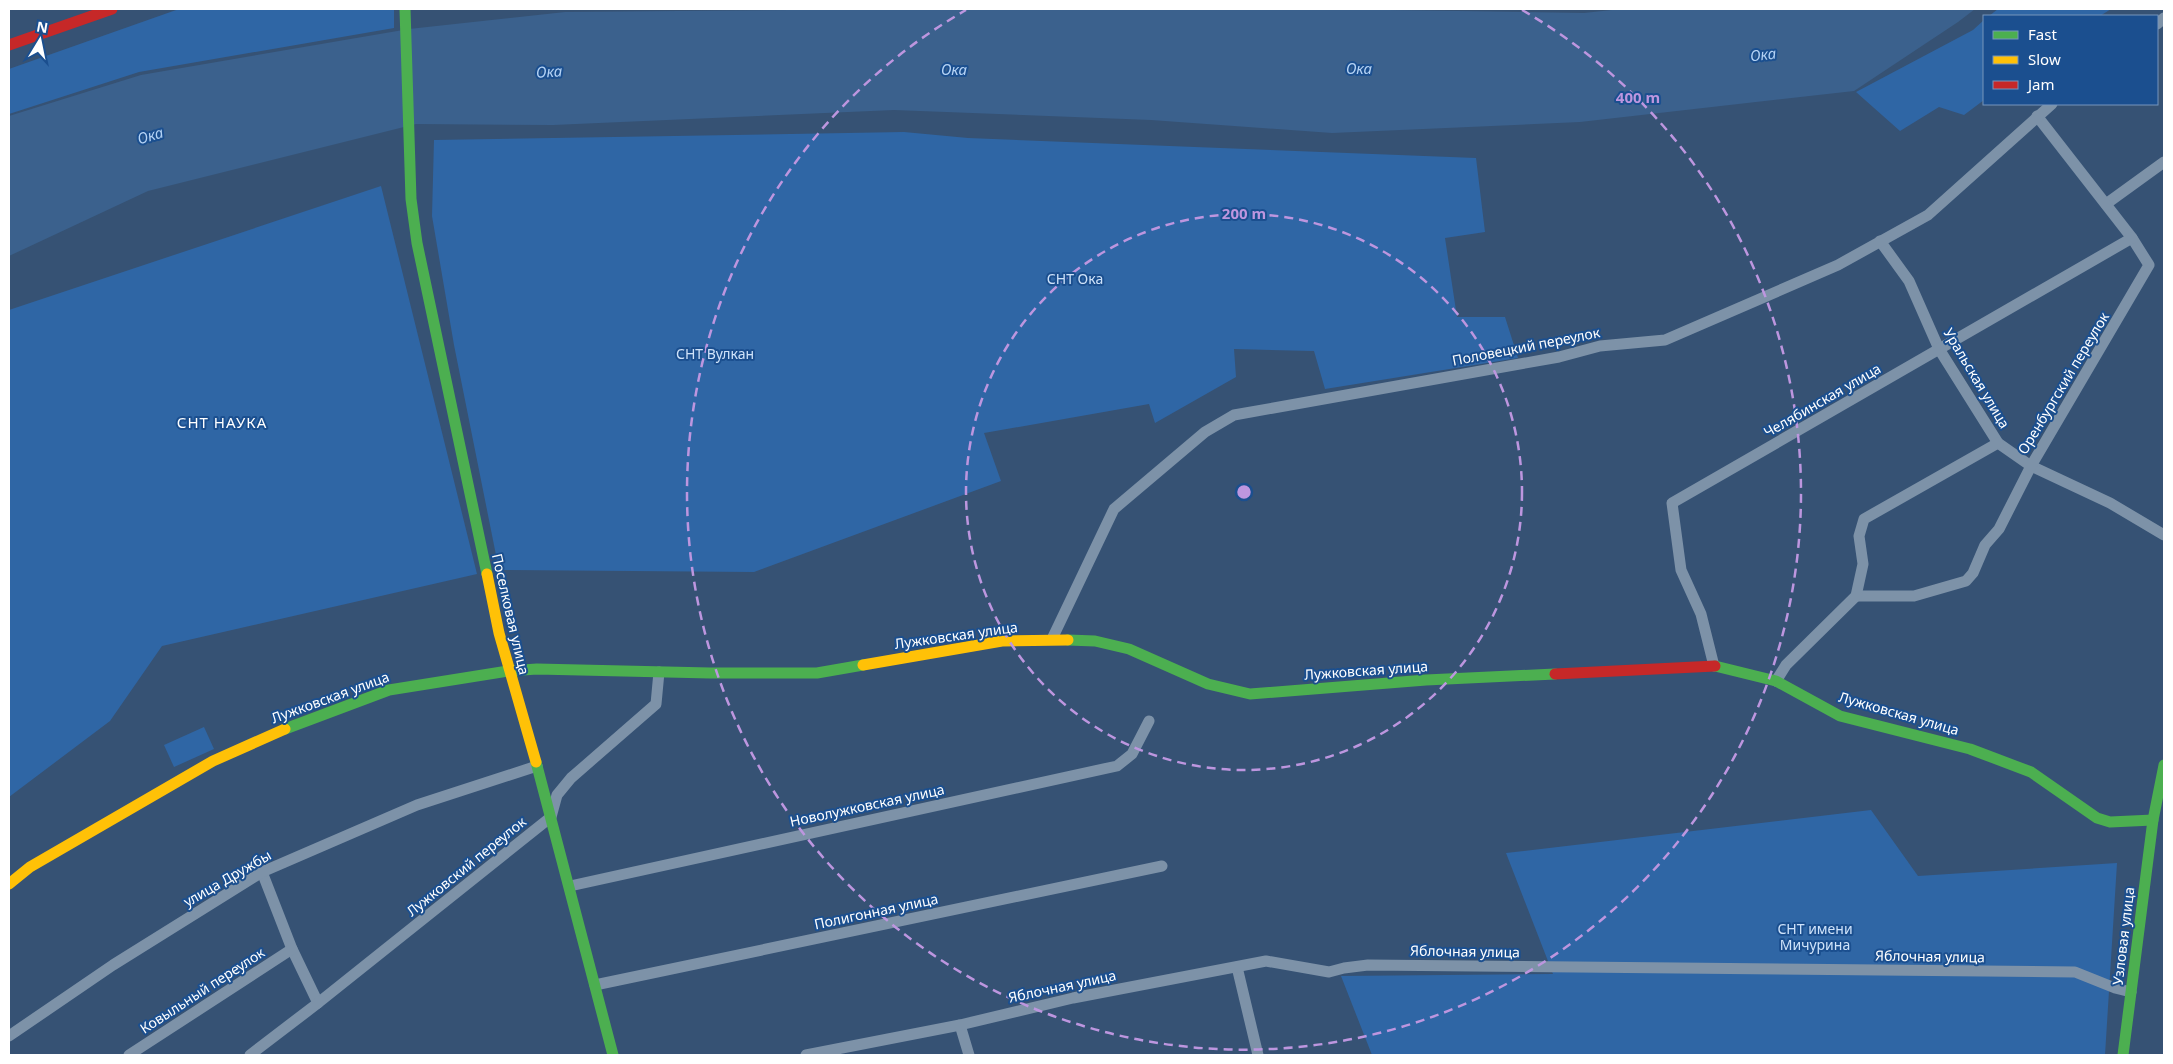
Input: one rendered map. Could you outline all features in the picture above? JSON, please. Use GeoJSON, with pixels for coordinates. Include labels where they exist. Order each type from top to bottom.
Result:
{"type":"FeatureCollection","features":[{"type":"Feature","properties":{"kind":"main road"},"geometry":{"type":"LineString","coordinates":[[9,45],[112,9]]}},
{"type":"Feature","properties":{"kind":"main road","name":"Поселковая улица"},"geometry":{"type":"LineString","coordinates":[[404,9],[410,173],[417,243],[486,575],[508,670],[570,886],[613,1055]]}},
{"type":"Feature","properties":{"kind":"main road","name":"Лужковская улица"},"geometry":{"type":"LineString","coordinates":[[9,884],[30,867],[213,761],[300,722],[389,690],[508,670],[592,669],[660,672],[817,672],[1002,641],[1052,639],[1095,641],[1129,649],[1208,684],[1250,694],[1426,680],[1714,666],[1776,681],[1840,716],[1970,748],[2031,772],[2097,818],[2110,822],[2154,820]]}},
{"type":"Feature","properties":{"kind":"main road","name":"Узловая улица"},"geometry":{"type":"LineString","coordinates":[[2123,1055],[2154,820],[2164,765]]}},
{"type":"Feature","properties":{"kind":"street","name":"Половецкий переулок"},"geometry":{"type":"LineString","coordinates":[[1052,639],[1114,509],[1205,432],[1234,414],[1559,356],[1600,346],[1665,340],[1838,265],[1928,215],[2051,105]]}},
{"type":"Feature","properties":{"kind":"street","name":"Оренбургский переулок"},"geometry":{"type":"LineString","coordinates":[[1856,596],[1914,596],[1966,581],[1973,573],[1985,545],[1999,529],[2031,466],[2149,265],[2132,238],[2037,116]]}},
{"type":"Feature","properties":{"kind":"street"},"geometry":{"type":"LineString","coordinates":[[2106,204],[2164,162]]}},
{"type":"Feature","properties":{"kind":"street","name":"Челябинская улица"},"geometry":{"type":"LineString","coordinates":[[1714,666],[1701,614],[1681,570],[1672,503],[2132,238]]}},
{"type":"Feature","properties":{"kind":"street","name":"Уральская улица"},"geometry":{"type":"LineString","coordinates":[[1880,241],[1909,281],[1939,349],[1998,443],[2031,466],[2110,503],[2164,535]]}},
{"type":"Feature","properties":{"kind":"street"},"geometry":{"type":"LineString","coordinates":[[1776,681],[1786,665],[1856,596],[1863,564],[1859,536],[1864,519],[1998,443]]}},
{"type":"Feature","properties":{"kind":"street"},"geometry":{"type":"LineString","coordinates":[[551,817],[557,795],[571,778],[656,704],[660,672]]}},
{"type":"Feature","properties":{"kind":"street","name":"Новолужковская улица"},"geometry":{"type":"LineString","coordinates":[[570,886],[1117,766],[1132,754],[1149,721]]}},
{"type":"Feature","properties":{"kind":"street","name":"улица Дружбы"},"geometry":{"type":"LineString","coordinates":[[9,1036],[113,965],[262,872],[417,805],[536,766]]}},
{"type":"Feature","properties":{"kind":"street","name":"Лужковский переулок"},"geometry":{"type":"LineString","coordinates":[[250,1055],[551,817]]}},
{"type":"Feature","properties":{"kind":"street","name":"Полигонная улица"},"geometry":{"type":"LineString","coordinates":[[595,986],[1162,866]]}},
{"type":"Feature","properties":{"kind":"street"},"geometry":{"type":"LineString","coordinates":[[262,872],[292,949],[318,1003]]}},
{"type":"Feature","properties":{"kind":"street","name":"Ковыльный переулок"},"geometry":{"type":"LineString","coordinates":[[129,1055],[292,949]]}},
{"type":"Feature","properties":{"kind":"street","name":"Яблочная улица"},"geometry":{"type":"LineString","coordinates":[[806,1055],[960,1025],[1074,998],[1266,961],[1329,972],[1368,965],[2075,972],[2115,988],[2131,992]]}},
{"type":"Feature","properties":{"kind":"street"},"geometry":{"type":"LineString","coordinates":[[1237,967],[1258,1055]]}},
{"type":"Feature","properties":{"kind":"street"},"geometry":{"type":"LineString","coordinates":[[960,1025],[969,1055]]}},
{"type":"Feature","properties":{"kind":"green space"},"geometry":{"type":"Polygon","coordinates":[[[179,9],[394,9],[394,28],[139,72],[9,114],[9,69],[179,9]]]}},
{"type":"Feature","properties":{"kind":"green space"},"geometry":{"type":"Polygon","coordinates":[[[1998,9],[2111,9],[2102,15],[1990,15],[1998,9]]]}},
{"type":"Feature","properties":{"kind":"green space"},"geometry":{"type":"Polygon","coordinates":[[[1983,21],[1983,101],[1964,115],[1939,107],[1900,131],[1856,92],[1973,30],[1983,21]]]}},
{"type":"Feature","properties":{"kind":"green space","name":"СНТ Вулкан"},"geometry":{"type":"Polygon","coordinates":[[[904,132],[968,138],[1476,158],[1485,232],[1445,238],[1457,317],[1505,317],[1518,358],[1325,389],[1314,351],[1234,349],[1236,377],[1155,423],[1149,404],[984,433],[1001,481],[754,572],[499,570],[454,345],[432,216],[434,140],[904,132]]]}},
{"type":"Feature","properties":{"kind":"green space"},"geometry":{"type":"Polygon","coordinates":[[[381,186],[477,574],[162,646],[110,721],[9,797],[9,310],[381,186]]]}},
{"type":"Feature","properties":{"kind":"green space"},"geometry":{"type":"Polygon","coordinates":[[[204,727],[214,749],[174,767],[164,745],[204,727]]]}},
{"type":"Feature","properties":{"kind":"green space","name":"СНТ имени Мичурина"},"geometry":{"type":"Polygon","coordinates":[[[1871,810],[1918,876],[2117,863],[2105,1055],[1372,1055],[1341,976],[1553,974],[1506,853],[1871,810]]]}},
{"type":"Feature","properties":{"kind":"water","name":"Ока"},"geometry":{"type":"Polygon","coordinates":[[[904,9],[1323,9],[1584,13],[1621,9],[1975,9],[1854,91],[1580,122],[1332,133],[1151,120],[894,110],[553,125],[416,124],[148,191],[9,256],[9,116],[141,75],[409,29],[565,12],[904,9]]]}},
{"type":"Feature","properties":{"kind":"traffic: fast"},"geometry":{"type":"LineString","coordinates":[[405,9],[411,199],[417,243],[487,574]]}},
{"type":"Feature","properties":{"kind":"traffic: fast"},"geometry":{"type":"LineString","coordinates":[[1068,640],[1095,641],[1129,649],[1208,684],[1250,694],[1426,680],[1555,674]]}},
{"type":"Feature","properties":{"kind":"traffic: fast"},"geometry":{"type":"LineString","coordinates":[[285,729],[389,690],[508,671],[537,669],[710,673],[817,673],[863,665]]}},
{"type":"Feature","properties":{"kind":"traffic: fast"},"geometry":{"type":"LineString","coordinates":[[1715,666],[1776,681],[1840,716],[1970,749],[2031,772],[2097,818],[2110,822],[2153,820]]}},
{"type":"Feature","properties":{"kind":"traffic: fast"},"geometry":{"type":"LineString","coordinates":[[536,762],[613,1055]]}},
{"type":"Feature","properties":{"kind":"traffic: fast"},"geometry":{"type":"LineString","coordinates":[[2123,1055],[2153,820],[2164,765]]}},
{"type":"Feature","properties":{"kind":"traffic: slow"},"geometry":{"type":"LineString","coordinates":[[487,574],[499,633],[536,762]]}},
{"type":"Feature","properties":{"kind":"traffic: slow"},"geometry":{"type":"LineString","coordinates":[[863,665],[1002,641],[1068,640]]}},
{"type":"Feature","properties":{"kind":"traffic: slow"},"geometry":{"type":"LineString","coordinates":[[9,884],[30,867],[213,761],[285,729]]}},
{"type":"Feature","properties":{"kind":"traffic: jam"},"geometry":{"type":"LineString","coordinates":[[9,45],[112,9]]}},
{"type":"Feature","properties":{"kind":"traffic: jam"},"geometry":{"type":"LineString","coordinates":[[1555,674],[1715,666]]}},
{"type":"Feature","properties":{"kind":"district","name":"СНТ НАУКА"},"geometry":{"type":"Point","coordinates":[222,422]}},
{"type":"Feature","properties":{"kind":"park label","name":"СНТ Ока"},"geometry":{"type":"Point","coordinates":[1075,278]}}]}
